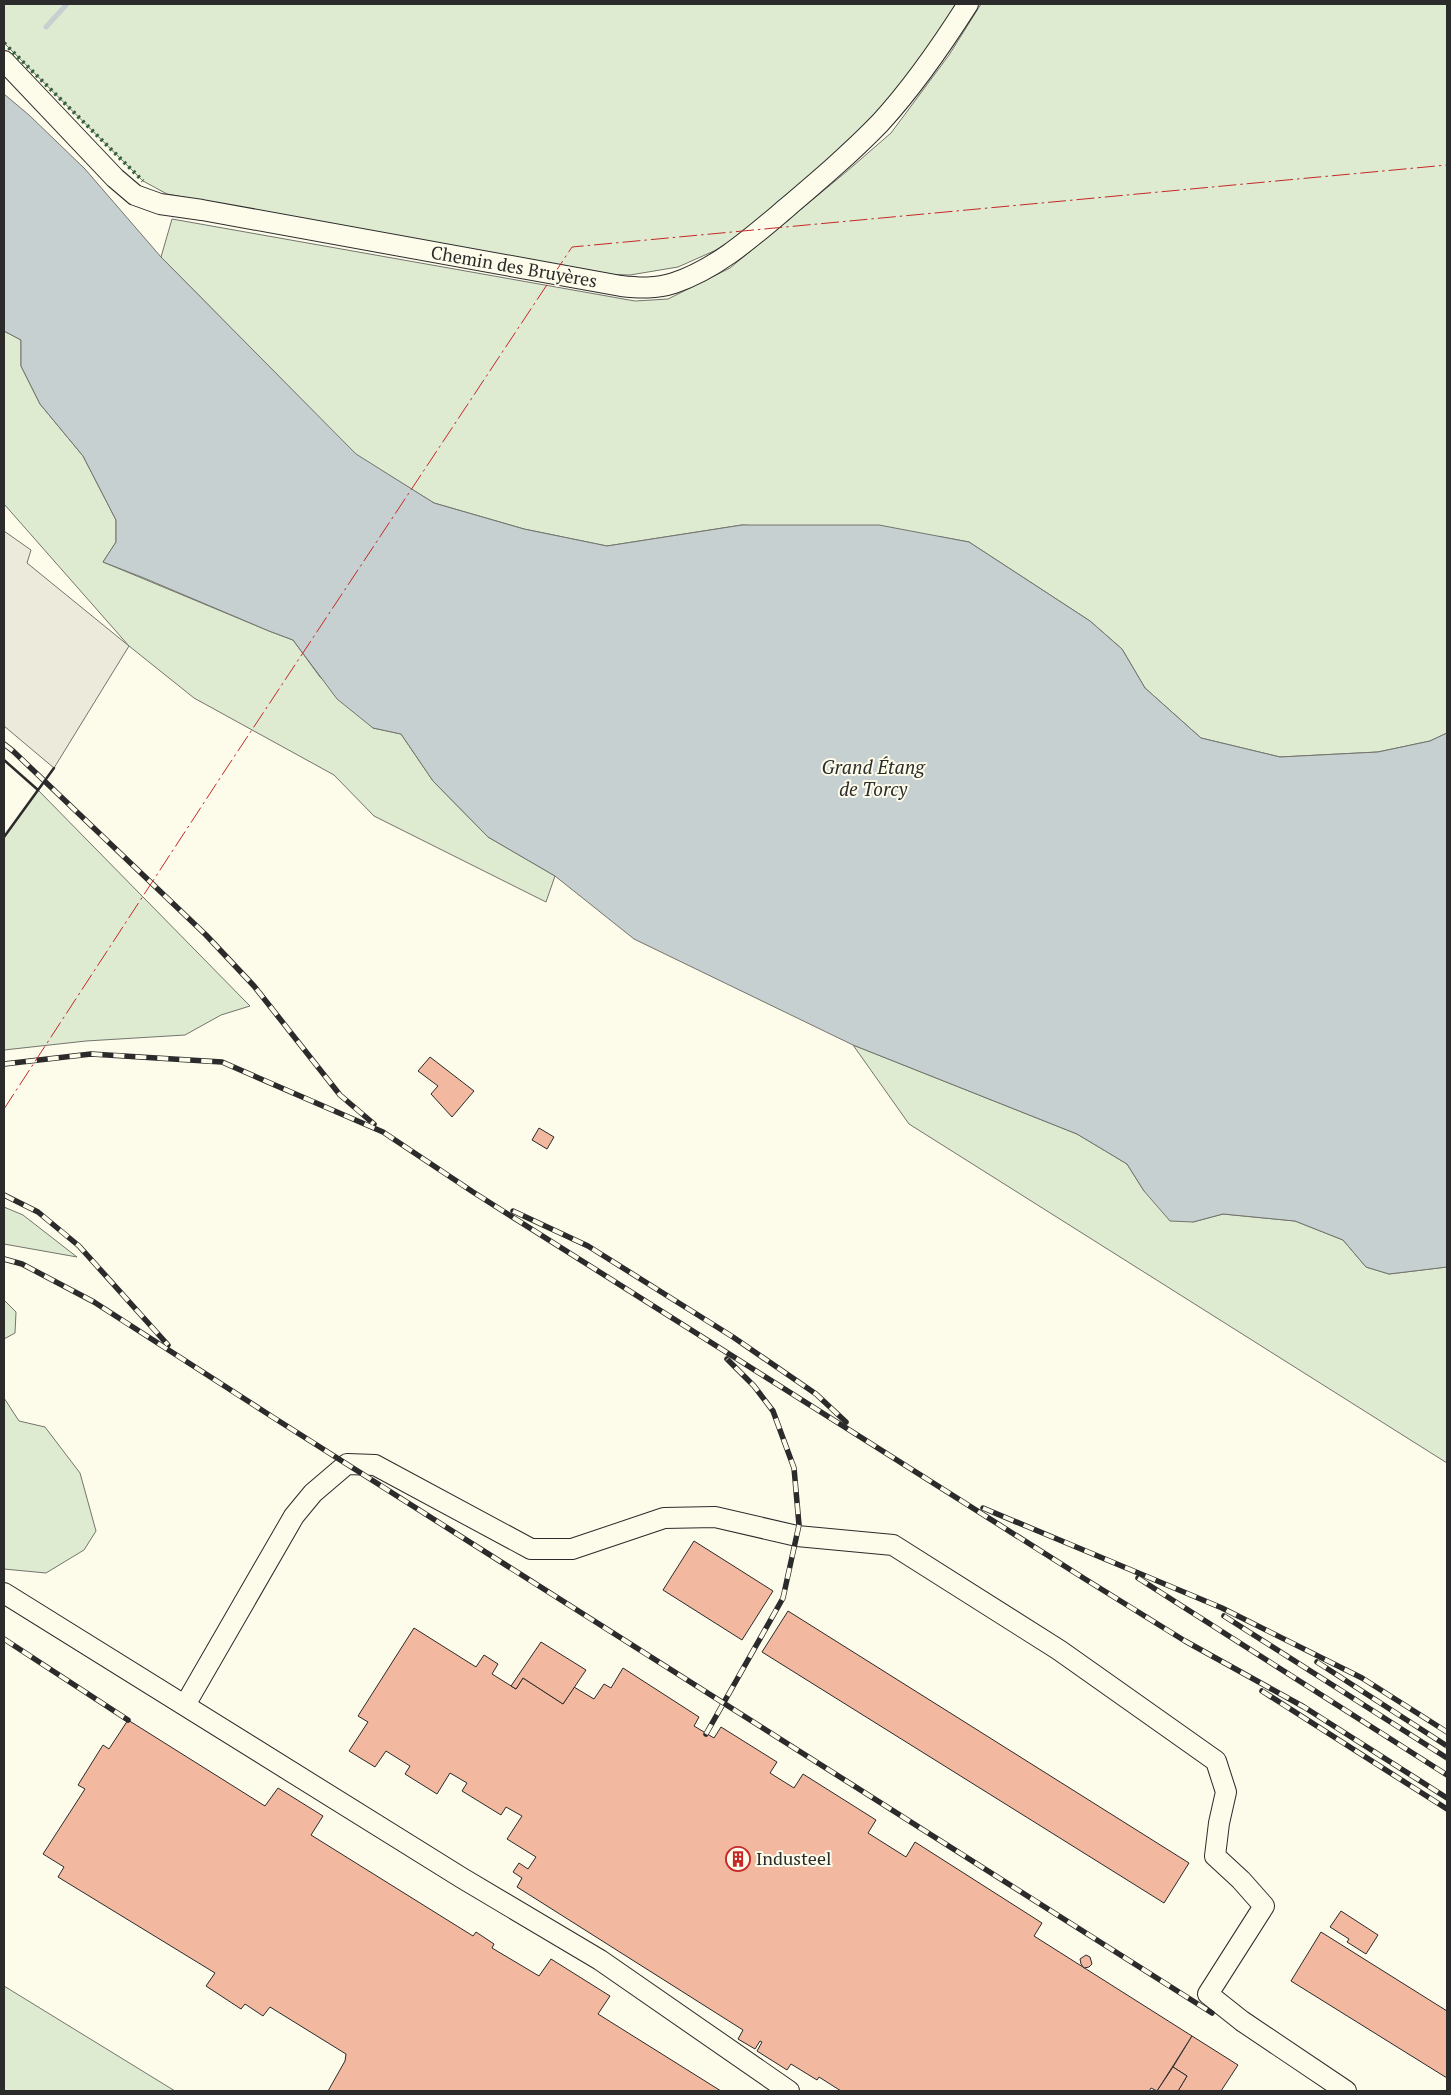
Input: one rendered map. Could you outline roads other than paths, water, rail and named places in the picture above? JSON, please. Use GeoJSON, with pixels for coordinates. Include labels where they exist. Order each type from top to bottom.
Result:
{"type":"FeatureCollection","features":[{"type":"Feature","properties":{"kind":"street","name":"Chemin des Bruyères"},"geometry":{"type":"LineString","coordinates":[[4,61],[115,178],[135,195],[160,204],[621,286],[649,288],[673,283],[696,274],[720,260],[748,240],[842,160],[880,123],[911,87],[968,4]]}},
{"type":"Feature","properties":{"kind":"street"},"geometry":{"type":"LineString","coordinates":[[185,1705],[294,1516],[313,1493],[347,1464],[375,1466],[531,1550],[572,1549],[664,1518],[715,1517],[797,1536],[893,1545],[1059,1650],[1216,1760],[1226,1792],[1219,1823],[1216,1856],[1264,1906],[1208,1994],[1242,2021],[1346,2091]]}},
{"type":"Feature","properties":{"kind":"street"},"geometry":{"type":"LineString","coordinates":[[4,1592],[462,1878],[600,1960],[789,2091]]}},
{"type":"Feature","properties":{"kind":"water","name":"Grand Étang de Torcy"},"geometry":{"type":"Polygon","coordinates":[[[4,94],[29,115],[85,169],[161,257],[356,454],[434,503],[524,529],[607,546],[742,525],[879,525],[969,542],[1090,621],[1122,649],[1145,688],[1201,738],[1280,757],[1378,752],[1430,741],[1447,733],[1447,1267],[1389,1274],[1366,1267],[1343,1240],[1295,1221],[1223,1214],[1193,1222],[1170,1221],[1144,1191],[1127,1164],[1077,1134],[853,1045],[634,939],[555,876],[488,837],[433,781],[401,734],[373,728],[337,699],[293,640],[103,562],[116,542],[116,520],[83,456],[40,404],[21,366],[21,340],[4,331],[4,94]]]}},
{"type":"Feature","properties":{"kind":"waterway"},"geometry":{"type":"LineString","coordinates":[[46,27],[67,4]]}},
{"type":"Feature","properties":{"kind":"railway"},"geometry":{"type":"LineString","coordinates":[[4,744],[206,935],[254,986],[340,1095],[374,1124]]}},
{"type":"Feature","properties":{"kind":"railway"},"geometry":{"type":"LineString","coordinates":[[4,1064],[91,1054],[222,1062],[383,1132],[473,1192],[1085,1579],[1185,1641],[1304,1707],[1447,1798]]}},
{"type":"Feature","properties":{"kind":"railway"},"geometry":{"type":"LineString","coordinates":[[4,1195],[38,1212],[79,1246],[168,1345]]}},
{"type":"Feature","properties":{"kind":"railway"},"geometry":{"type":"LineString","coordinates":[[513,1211],[588,1246],[733,1337],[816,1394],[846,1422]]}},
{"type":"Feature","properties":{"kind":"railway"},"geometry":{"type":"LineString","coordinates":[[4,1259],[22,1264],[94,1302],[1212,2013]]}},
{"type":"Feature","properties":{"kind":"railway"},"geometry":{"type":"LineString","coordinates":[[706,1734],[783,1598],[799,1525],[794,1468],[773,1411],[754,1386],[727,1359]]}},
{"type":"Feature","properties":{"kind":"railway"},"geometry":{"type":"LineString","coordinates":[[983,1508],[1222,1608],[1362,1678],[1447,1732]]}},
{"type":"Feature","properties":{"kind":"railway"},"geometry":{"type":"LineString","coordinates":[[1138,1578],[1447,1775]]}},
{"type":"Feature","properties":{"kind":"railway"},"geometry":{"type":"LineString","coordinates":[[1224,1616],[1447,1758]]}},
{"type":"Feature","properties":{"kind":"railway"},"geometry":{"type":"LineString","coordinates":[[4,1639],[128,1720]]}},
{"type":"Feature","properties":{"kind":"railway"},"geometry":{"type":"LineString","coordinates":[[1317,1662],[1447,1746]]}},
{"type":"Feature","properties":{"kind":"railway"},"geometry":{"type":"LineString","coordinates":[[1262,1691],[1447,1809]]}},
{"type":"Feature","properties":{"kind":"place","name":"Industeel"},"geometry":{"type":"Point","coordinates":[738,1859]}}]}
